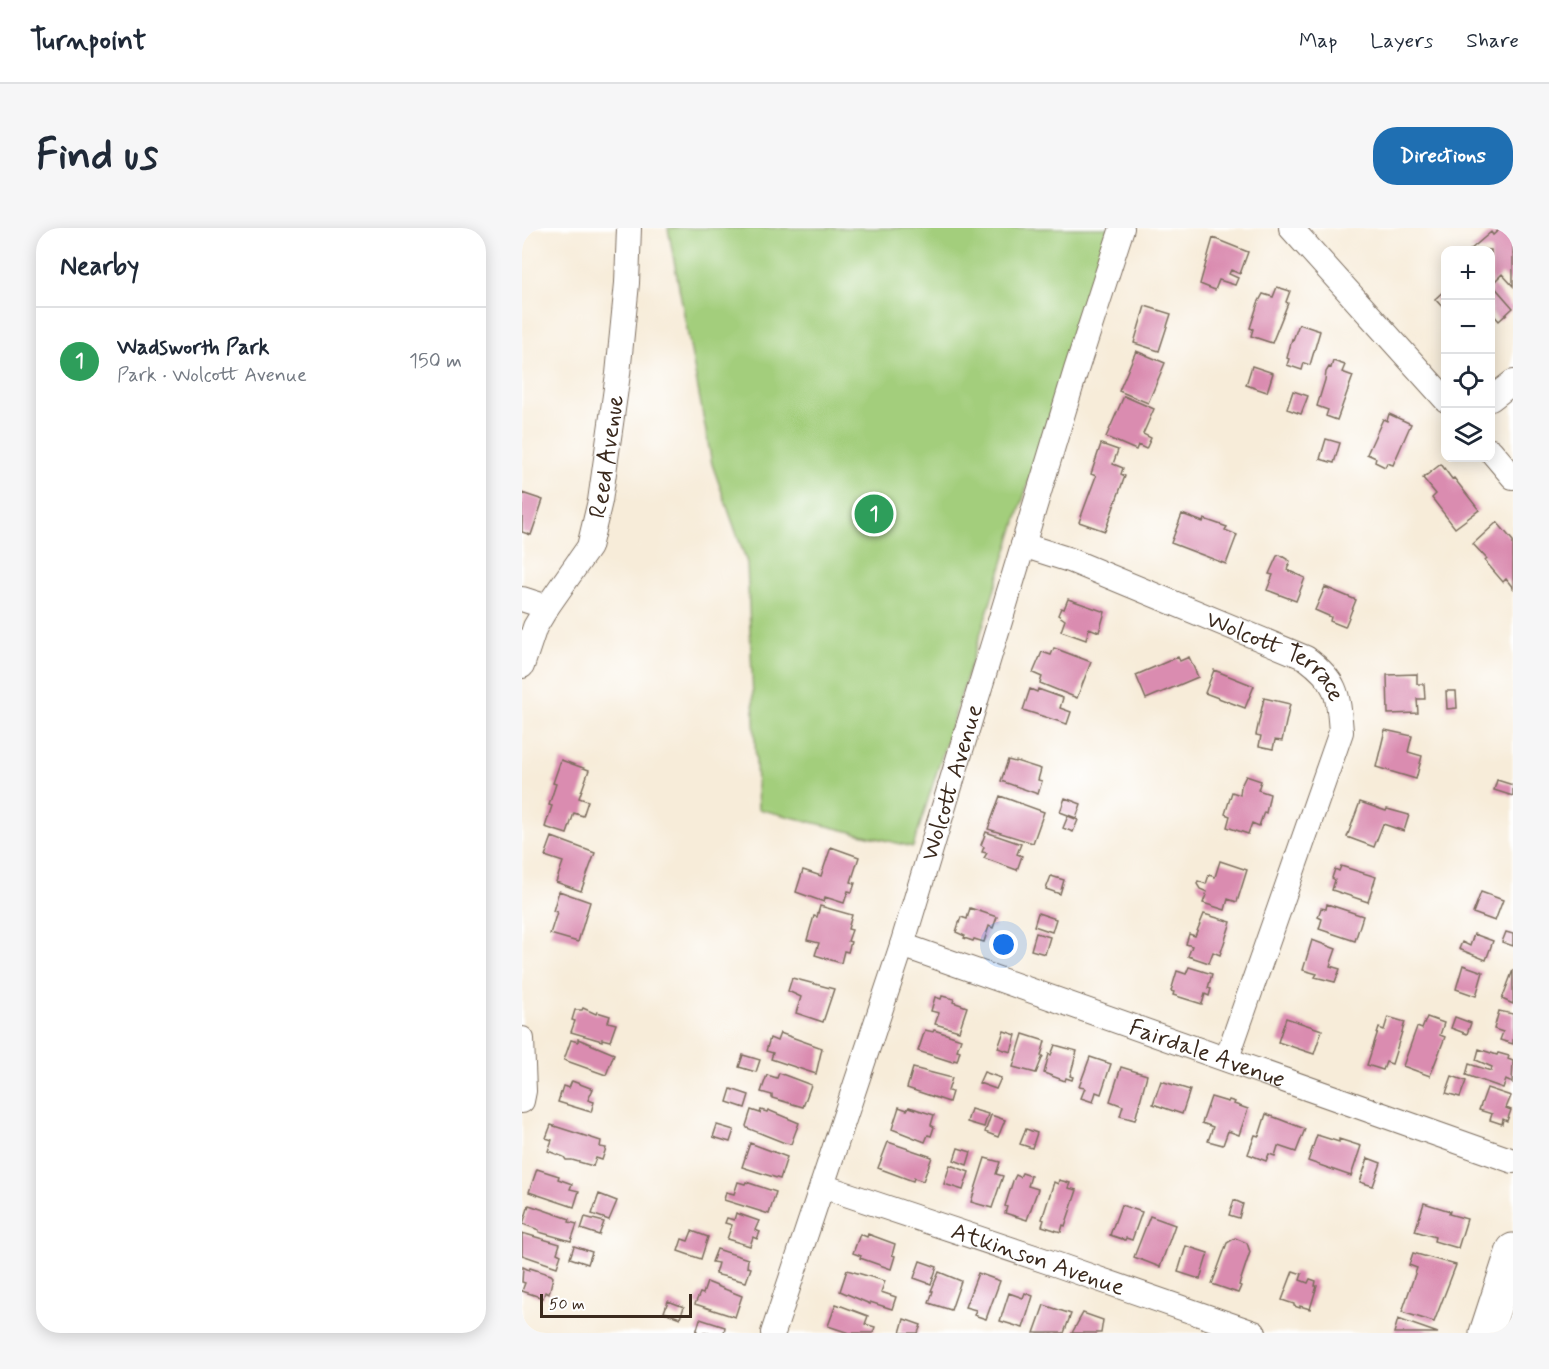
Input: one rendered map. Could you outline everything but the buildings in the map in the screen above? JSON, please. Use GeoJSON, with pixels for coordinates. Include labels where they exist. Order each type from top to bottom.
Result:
{"type":"FeatureCollection","features":[{"type":"Feature","properties":{"kind":"street","name":"Reed Avenue"},"geometry":{"type":"LineString","coordinates":[[522,666],[535,627],[589,548],[600,501],[618,374],[627,283],[629,228]]}},
{"type":"Feature","properties":{"kind":"street","name":"Wolcott Avenue"},"geometry":{"type":"LineString","coordinates":[[773,1333],[902,945],[1076,370],[1122,228]]}},
{"type":"Feature","properties":{"kind":"street"},"geometry":{"type":"LineString","coordinates":[[1291,228],[1441,394]]}},
{"type":"Feature","properties":{"kind":"street"},"geometry":{"type":"LineString","coordinates":[[1495,396],[1513,382]]}},
{"type":"Feature","properties":{"kind":"street"},"geometry":{"type":"LineString","coordinates":[[1495,456],[1513,477]]}},
{"type":"Feature","properties":{"kind":"street","name":"Wolcott Terrace"},"geometry":{"type":"LineString","coordinates":[[1023,544],[1070,560],[1306,658],[1326,675],[1338,698],[1341,732],[1227,1058]]}},
{"type":"Feature","properties":{"kind":"street"},"geometry":{"type":"LineString","coordinates":[[522,599],[547,607]]}},
{"type":"Feature","properties":{"kind":"street","name":"Fairdale Avenue"},"geometry":{"type":"LineString","coordinates":[[902,945],[1513,1161]]}},
{"type":"Feature","properties":{"kind":"street"},"geometry":{"type":"LineString","coordinates":[[522,1039],[524,1091],[522,1101]]}},
{"type":"Feature","properties":{"kind":"street","name":"Atkinson Avenue"},"geometry":{"type":"LineString","coordinates":[[822,1186],[1254,1333]]}},
{"type":"Feature","properties":{"kind":"street"},"geometry":{"type":"LineString","coordinates":[[1486,1333],[1513,1250]]}},
{"type":"Feature","properties":{"kind":"green space"},"geometry":{"type":"Polygon","coordinates":[[[668,228],[1109,228],[913,847],[758,809],[747,563],[712,464],[668,228]]]}},
{"type":"Feature","properties":{"kind":"place","name":"Wadsworth Park"},"geometry":{"type":"Point","coordinates":[874,514]}}]}
